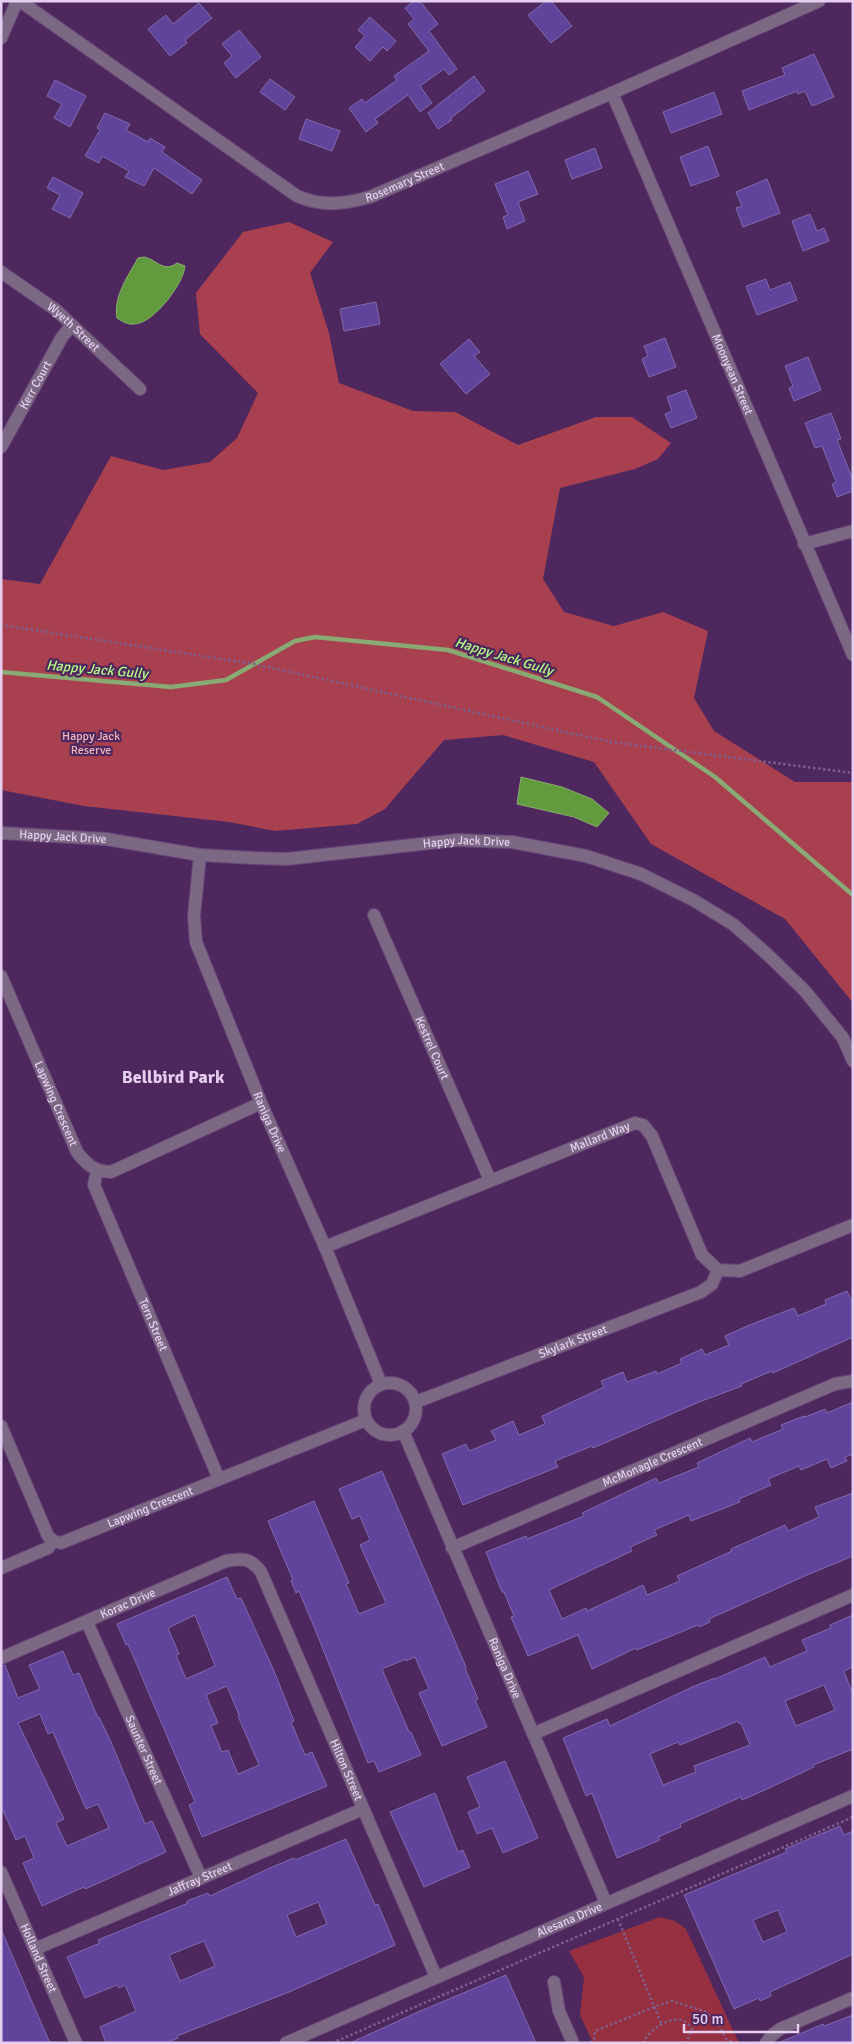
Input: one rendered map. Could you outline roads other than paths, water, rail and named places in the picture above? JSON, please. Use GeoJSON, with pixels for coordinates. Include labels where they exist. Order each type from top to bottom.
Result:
{"type":"FeatureCollection","features":[{"type":"Feature","properties":{"kind":"street"},"geometry":{"type":"LineString","coordinates":[[1,38],[19,1]]}},
{"type":"Feature","properties":{"kind":"street","name":"Rosemary Street"},"geometry":{"type":"LineString","coordinates":[[19,1],[233,153],[297,196],[309,201],[335,204],[348,203],[370,196],[612,93],[819,1]]}},
{"type":"Feature","properties":{"kind":"street","name":"Moonyean Street"},"geometry":{"type":"LineString","coordinates":[[612,93],[853,655]]}},
{"type":"Feature","properties":{"kind":"street","name":"Wyeth Street"},"geometry":{"type":"LineString","coordinates":[[1,272],[56,310],[140,389]]}},
{"type":"Feature","properties":{"kind":"street","name":"Kerr Court"},"geometry":{"type":"LineString","coordinates":[[1,447],[62,337],[72,325]]}},
{"type":"Feature","properties":{"kind":"street"},"geometry":{"type":"LineString","coordinates":[[804,544],[853,531]]}},
{"type":"Feature","properties":{"kind":"street","name":"Happy Jack Drive"},"geometry":{"type":"LineString","coordinates":[[1,834],[106,840],[200,855],[287,859],[457,840],[512,842],[586,856],[641,874],[695,901],[734,925],[805,991],[843,1038],[853,1061]]}},
{"type":"Feature","properties":{"kind":"street","name":"Raniga Drive"},"geometry":{"type":"LineString","coordinates":[[200,855],[194,916],[196,942],[381,1384]]}},
{"type":"Feature","properties":{"kind":"street","name":"Kestrel Court"},"geometry":{"type":"LineString","coordinates":[[374,915],[490,1180]]}},
{"type":"Feature","properties":{"kind":"street","name":"Lapwing Crescent"},"geometry":{"type":"LineString","coordinates":[[1,976],[77,1152],[85,1163],[97,1171]]}},
{"type":"Feature","properties":{"kind":"street"},"geometry":{"type":"LineString","coordinates":[[97,1171],[111,1172],[262,1103]]}},
{"type":"Feature","properties":{"kind":"street","name":"Mallard Way"},"geometry":{"type":"LineString","coordinates":[[325,1247],[635,1123],[643,1125],[652,1136],[702,1255],[718,1270]]}},
{"type":"Feature","properties":{"kind":"street","name":"Tern Street"},"geometry":{"type":"LineString","coordinates":[[97,1171],[94,1184],[219,1479]]}},
{"type":"Feature","properties":{"kind":"street"},"geometry":{"type":"LineString","coordinates":[[718,1270],[740,1271],[853,1225]]}},
{"type":"Feature","properties":{"kind":"street","name":"Skylark Street"},"geometry":{"type":"LineString","coordinates":[[416,1402],[701,1292],[712,1284],[718,1270]]}},
{"type":"Feature","properties":{"kind":"street","name":"McMonagle Crescent"},"geometry":{"type":"LineString","coordinates":[[452,1548],[835,1384],[853,1381]]}},
{"type":"Feature","properties":{"kind":"street"},"geometry":{"type":"LineString","coordinates":[[381,1384],[398,1384],[406,1388],[416,1402],[414,1419],[410,1426],[395,1434],[378,1432],[366,1420],[364,1412],[368,1395],[381,1384]]}},
{"type":"Feature","properties":{"kind":"street","name":"Lapwing Crescent"},"geometry":{"type":"LineString","coordinates":[[53,1541],[61,1543],[366,1420]]}},
{"type":"Feature","properties":{"kind":"street"},"geometry":{"type":"LineString","coordinates":[[1,1426],[48,1536],[53,1541],[48,1548],[1,1568]]}},
{"type":"Feature","properties":{"kind":"street","name":"Raniga Drive"},"geometry":{"type":"LineString","coordinates":[[403,1431],[606,1903]]}},
{"type":"Feature","properties":{"kind":"street","name":"Korac Drive"},"geometry":{"type":"LineString","coordinates":[[1,1658],[226,1561],[242,1558],[254,1563]]}},
{"type":"Feature","properties":{"kind":"street","name":"Hilton Street"},"geometry":{"type":"LineString","coordinates":[[254,1563],[261,1572],[436,1977]]}},
{"type":"Feature","properties":{"kind":"street"},"geometry":{"type":"LineString","coordinates":[[533,1734],[853,1595]]}},
{"type":"Feature","properties":{"kind":"street","name":"Saunter Street"},"geometry":{"type":"LineString","coordinates":[[87,1622],[201,1878]]}},
{"type":"Feature","properties":{"kind":"street","name":"Alesana Drive"},"geometry":{"type":"LineString","coordinates":[[286,2043],[309,2038],[436,1977],[853,1796]]}},
{"type":"Feature","properties":{"kind":"street","name":"Jaffray Street"},"geometry":{"type":"LineString","coordinates":[[35,1948],[363,1809]]}},
{"type":"Feature","properties":{"kind":"street","name":"Holland Street"},"geometry":{"type":"LineString","coordinates":[[1,1872],[76,2043]]}},
{"type":"Feature","properties":{"kind":"street"},"geometry":{"type":"LineString","coordinates":[[554,1982],[559,2011],[573,2043]]}},
{"type":"Feature","properties":{"kind":"street"},"geometry":{"type":"LineString","coordinates":[[766,2043],[780,2029],[853,1998]]}},
{"type":"Feature","properties":{"kind":"waterway","name":"Happy Jack Gully"},"geometry":{"type":"LineString","coordinates":[[1,672],[171,687],[226,680],[295,641],[315,637],[448,650],[597,697],[715,777],[853,895]]}},
{"type":"Feature","properties":{"kind":"district","name":"Bellbird Park"},"geometry":{"type":"Point","coordinates":[173,1077]}},
{"type":"Feature","properties":{"kind":"park label","name":"Happy Jack Reserve"},"geometry":{"type":"Point","coordinates":[91,743]}}]}
